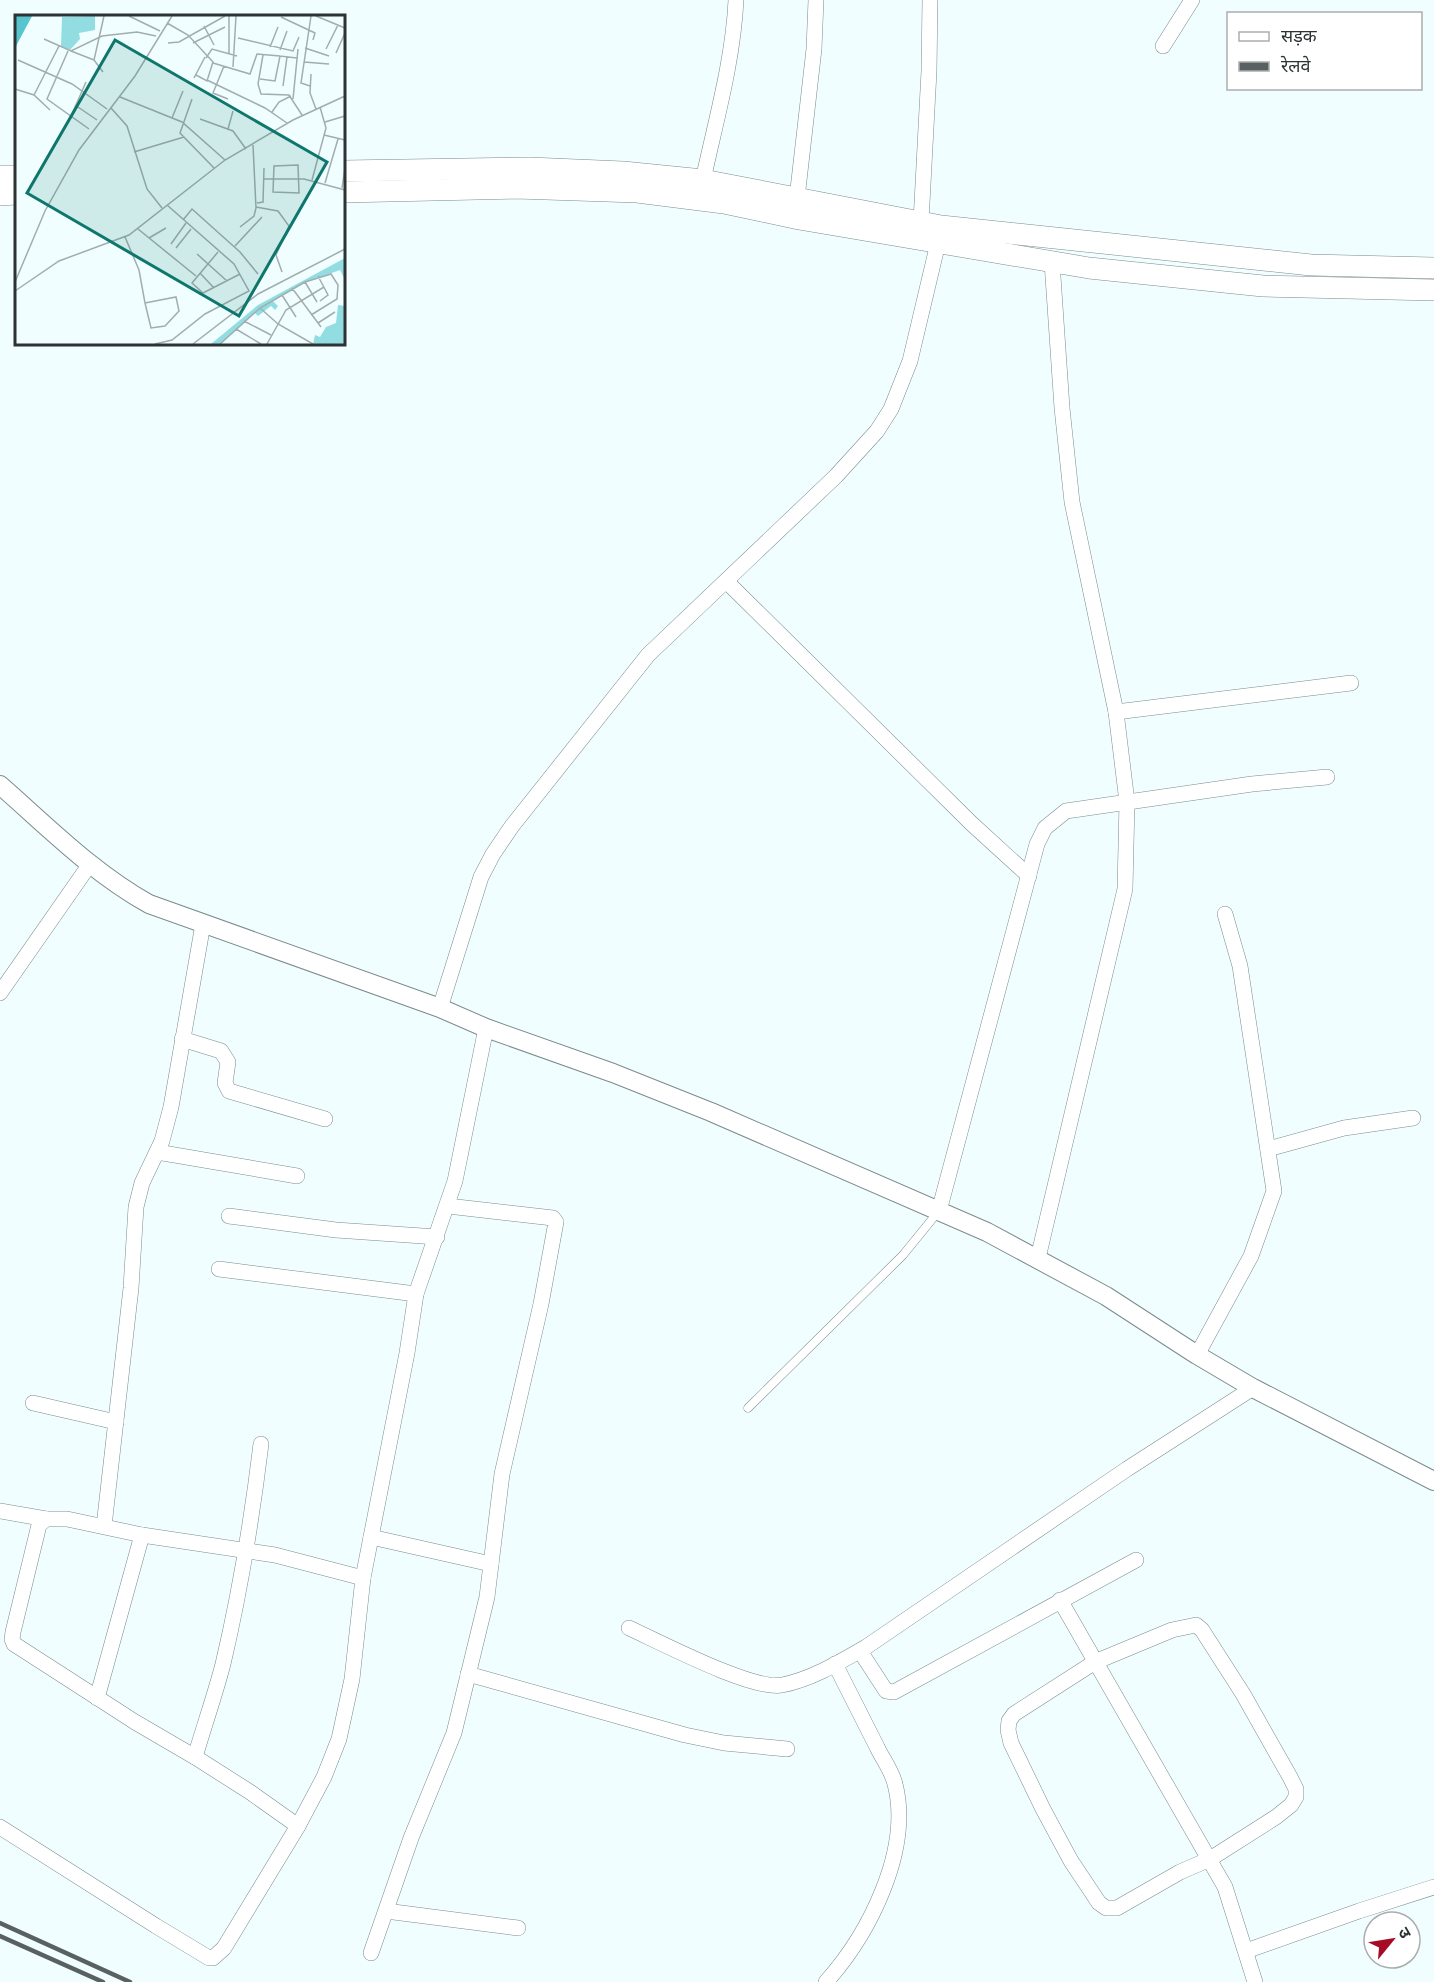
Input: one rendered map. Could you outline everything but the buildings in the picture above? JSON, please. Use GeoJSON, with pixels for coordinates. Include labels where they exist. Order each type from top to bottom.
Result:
{"type":"FeatureCollection","features":[{"type":"Feature","properties":{"kind":"main road"},"geometry":{"type":"LineString","coordinates":[[345,171],[530,168],[623,172],[703,180],[941,226],[1311,266],[1434,268]]}},
{"type":"Feature","properties":{"kind":"main road"},"geometry":{"type":"LineString","coordinates":[[345,192],[516,188],[637,192],[724,203],[799,219],[1089,268],[1263,286],[1434,290]]}},
{"type":"Feature","properties":{"kind":"main road"},"geometry":{"type":"LineString","coordinates":[[0,195],[15,194]]}},
{"type":"Feature","properties":{"kind":"street"},"geometry":{"type":"LineString","coordinates":[[703,180],[725,80],[735,23],[736,0]]}},
{"type":"Feature","properties":{"kind":"street"},"geometry":{"type":"LineString","coordinates":[[797,198],[814,49],[816,0]]}},
{"type":"Feature","properties":{"kind":"street"},"geometry":{"type":"LineString","coordinates":[[921,222],[929,71],[930,0]]}},
{"type":"Feature","properties":{"kind":"street"},"geometry":{"type":"LineString","coordinates":[[1163,46],[1192,0]]}},
{"type":"Feature","properties":{"kind":"street"},"geometry":{"type":"LineString","coordinates":[[440,1008],[481,877],[493,854],[541,789],[648,656],[844,468],[887,416],[910,361],[938,243]]}},
{"type":"Feature","properties":{"kind":"street"},"geometry":{"type":"LineString","coordinates":[[1038,1258],[1125,889],[1127,802],[1116,712],[1072,502],[1062,408],[1052,262]]}},
{"type":"Feature","properties":{"kind":"street"},"geometry":{"type":"LineString","coordinates":[[726,581],[972,824],[1029,876]]}},
{"type":"Feature","properties":{"kind":"street"},"geometry":{"type":"LineString","coordinates":[[1116,712],[1351,683]]}},
{"type":"Feature","properties":{"kind":"street"},"geometry":{"type":"LineString","coordinates":[[939,1211],[1037,844],[1045,828],[1065,811],[1252,784],[1327,777]]}},
{"type":"Feature","properties":{"kind":"street"},"geometry":{"type":"LineString","coordinates":[[0,785],[90,864],[122,889],[149,904],[440,1008],[486,1028],[613,1073],[711,1112],[939,1211],[1038,1258],[1106,1296],[1253,1388],[1434,1481]]}},
{"type":"Feature","properties":{"kind":"street"},"geometry":{"type":"LineString","coordinates":[[0,993],[90,864]]}},
{"type":"Feature","properties":{"kind":"street"},"geometry":{"type":"LineString","coordinates":[[1197,1355],[1251,1256],[1274,1191],[1240,966],[1225,914]]}},
{"type":"Feature","properties":{"kind":"street"},"geometry":{"type":"LineString","coordinates":[[104,1526],[131,1288],[136,1207],[142,1183],[162,1141],[171,1107],[203,924]]}},
{"type":"Feature","properties":{"kind":"street"},"geometry":{"type":"LineString","coordinates":[[0,1827],[156,1926],[213,1958],[224,1948],[298,1826],[332,1761],[347,1711],[363,1578],[407,1353],[416,1294],[455,1181],[486,1028]]}},
{"type":"Feature","properties":{"kind":"street"},"geometry":{"type":"LineString","coordinates":[[182,1039],[213,1047],[226,1056],[228,1062],[225,1083],[229,1091],[325,1119]]}},
{"type":"Feature","properties":{"kind":"street"},"geometry":{"type":"LineString","coordinates":[[1268,1149],[1344,1128],[1413,1118]]}},
{"type":"Feature","properties":{"kind":"street"},"geometry":{"type":"LineString","coordinates":[[157,1152],[297,1176]]}},
{"type":"Feature","properties":{"kind":"street"},"geometry":{"type":"LineString","coordinates":[[371,1953],[411,1838],[454,1733],[487,1597],[502,1474],[556,1222],[553,1218],[448,1206]]}},
{"type":"Feature","properties":{"kind":"street"},"geometry":{"type":"LineString","coordinates":[[229,1216],[336,1230],[437,1237]]}},
{"type":"Feature","properties":{"kind":"street"},"geometry":{"type":"LineString","coordinates":[[219,1269],[416,1294]]}},
{"type":"Feature","properties":{"kind":"street"},"geometry":{"type":"LineString","coordinates":[[629,1628],[716,1668],[761,1684],[781,1685],[824,1671],[860,1651],[1127,1469],[1253,1388]]}},
{"type":"Feature","properties":{"kind":"street"},"geometry":{"type":"LineString","coordinates":[[33,1403],[116,1422]]}},
{"type":"Feature","properties":{"kind":"street"},"geometry":{"type":"LineString","coordinates":[[195,1756],[222,1667],[253,1509],[261,1444]]}},
{"type":"Feature","properties":{"kind":"street"},"geometry":{"type":"LineString","coordinates":[[0,1511],[67,1519],[142,1535],[275,1555],[363,1578]]}},
{"type":"Feature","properties":{"kind":"street"},"geometry":{"type":"LineString","coordinates":[[46,1518],[39,1525],[12,1639],[20,1648],[97,1698],[195,1756],[298,1826]]}},
{"type":"Feature","properties":{"kind":"street"},"geometry":{"type":"LineString","coordinates":[[97,1698],[142,1535]]}},
{"type":"Feature","properties":{"kind":"street"},"geometry":{"type":"LineString","coordinates":[[371,1537],[491,1564]]}},
{"type":"Feature","properties":{"kind":"street"},"geometry":{"type":"LineString","coordinates":[[860,1651],[886,1691],[894,1692],[1136,1560]]}},
{"type":"Feature","properties":{"kind":"street"},"geometry":{"type":"LineString","coordinates":[[1060,1600],[1225,1887],[1255,1982]]}},
{"type":"Feature","properties":{"kind":"street"},"geometry":{"type":"LineString","coordinates":[[1196,1625],[1203,1630],[1244,1694],[1296,1789],[1296,1797],[1291,1805],[1276,1817],[1210,1859],[1180,1872],[1114,1909],[1106,1908],[1099,1903],[1071,1861],[1016,1753],[1008,1730],[1014,1714],[1095,1662],[1172,1630],[1196,1625]]}},
{"type":"Feature","properties":{"kind":"street"},"geometry":{"type":"LineString","coordinates":[[826,1982],[861,1933],[884,1890],[898,1836],[895,1783],[835,1664]]}},
{"type":"Feature","properties":{"kind":"street"},"geometry":{"type":"LineString","coordinates":[[468,1674],[685,1735],[724,1743],[787,1749]]}},
{"type":"Feature","properties":{"kind":"street"},"geometry":{"type":"LineString","coordinates":[[1246,1950],[1434,1887]]}},
{"type":"Feature","properties":{"kind":"street"},"geometry":{"type":"LineString","coordinates":[[386,1911],[518,1928]]}},
{"type":"Feature","properties":{"kind":"lane"},"geometry":{"type":"LineString","coordinates":[[748,1408],[903,1256],[939,1211]]}},
{"type":"Feature","properties":{"kind":"railway"},"geometry":{"type":"LineString","coordinates":[[0,1923],[130,1982]]}},
{"type":"Feature","properties":{"kind":"railway"},"geometry":{"type":"LineString","coordinates":[[0,1936],[103,1982]]}}]}
